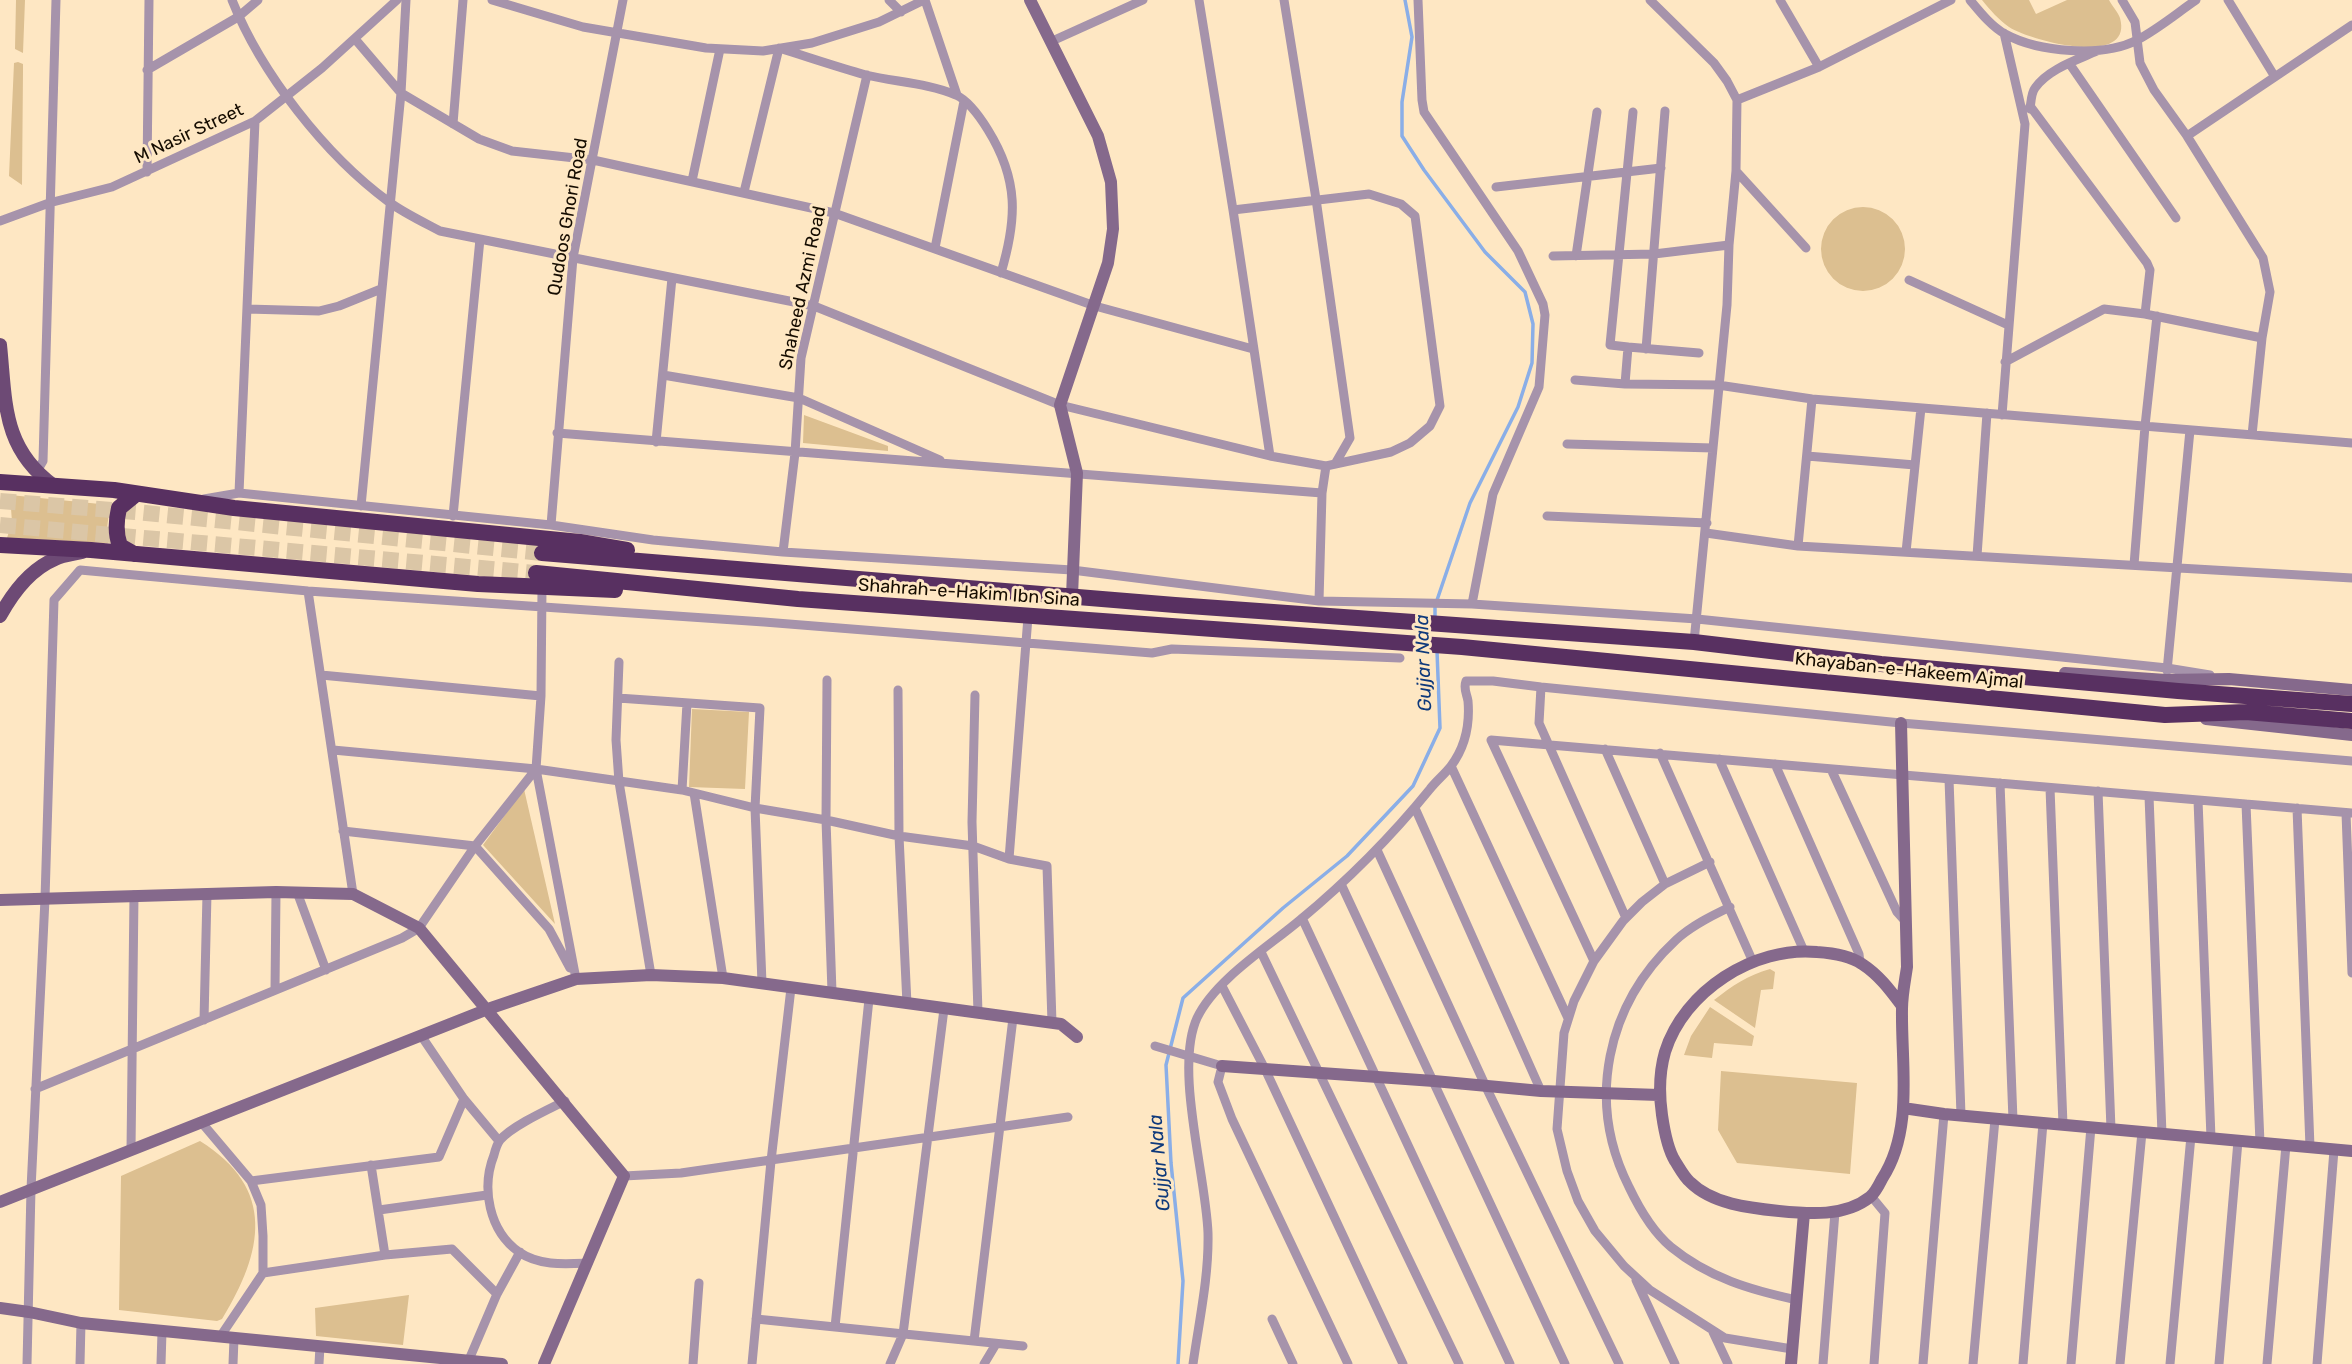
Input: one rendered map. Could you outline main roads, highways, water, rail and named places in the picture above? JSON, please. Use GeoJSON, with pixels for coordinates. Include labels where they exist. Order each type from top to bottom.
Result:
{"type":"FeatureCollection","features":[{"type":"Feature","properties":{"kind":"highway"},"geometry":{"type":"LineString","coordinates":[[0,482],[136,494],[191,502],[497,528],[727,567]]}},
{"type":"Feature","properties":{"kind":"highway"},"geometry":{"type":"LineString","coordinates":[[136,494],[119,508],[116,532],[120,546],[136,555]]}},
{"type":"Feature","properties":{"kind":"highway","name":"Shahrah-e-Hakim Ibn Sina"},"geometry":{"type":"LineString","coordinates":[[0,545],[719,592],[1399,651],[1462,647]]}},
{"type":"Feature","properties":{"kind":"highway","name":"Shahrah-e-Hakim Ibn Sina"},"geometry":{"type":"LineString","coordinates":[[542,553],[1471,627]]}},
{"type":"Feature","properties":{"kind":"highway","name":"Khayaban-e-Hakeem Ajmal"},"geometry":{"type":"LineString","coordinates":[[1471,627],[1694,642],[1881,664],[2352,705]]}},
{"type":"Feature","properties":{"kind":"highway","name":"Khayaban-e-Hakeem Ajmal"},"geometry":{"type":"LineString","coordinates":[[1462,647],[2165,715],[2246,712],[2352,721]]}},
{"type":"Feature","properties":{"kind":"main road"},"geometry":{"type":"LineString","coordinates":[[0,345],[13,436],[36,473],[54,486]]}},
{"type":"Feature","properties":{"kind":"main road"},"geometry":{"type":"LineString","coordinates":[[0,616],[10,598],[34,572],[54,559],[91,550]]}},
{"type":"Feature","properties":{"kind":"waterway","name":"Gujjar Nala"},"geometry":{"type":"LineString","coordinates":[[1405,0],[1412,37],[1402,102],[1402,136],[1485,252],[1525,292],[1533,324],[1532,363],[1518,407],[1470,503],[1435,606],[1435,619]]}},
{"type":"Feature","properties":{"kind":"waterway","name":"Gujjar Nala"},"geometry":{"type":"LineString","coordinates":[[1178,1364],[1183,1281],[1171,1163],[1166,1065],[1183,998],[1283,908],[1347,856],[1413,786],[1440,728],[1437,651]]}},
{"type":"Feature","properties":{"kind":"tunnel"},"geometry":{"type":"LineString","coordinates":[[0,501],[542,553]]}},
{"type":"Feature","properties":{"kind":"tunnel"},"geometry":{"type":"LineString","coordinates":[[0,525],[536,573]]}}]}
